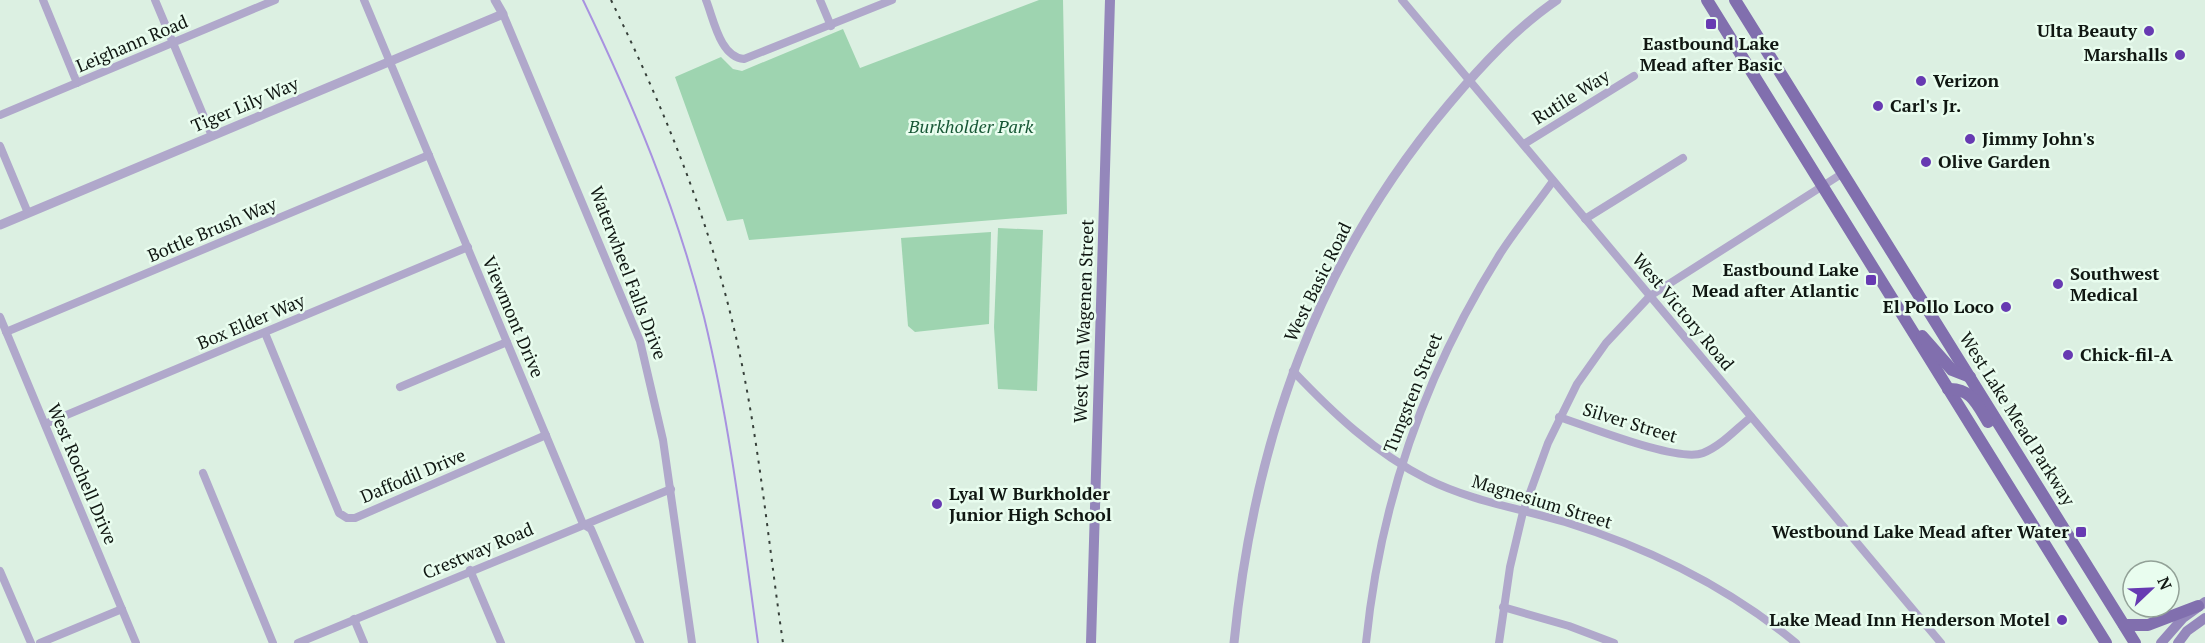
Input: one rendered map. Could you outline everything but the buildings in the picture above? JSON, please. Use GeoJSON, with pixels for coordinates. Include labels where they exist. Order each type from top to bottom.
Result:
{"type":"FeatureCollection","features":[{"type":"Feature","properties":{"kind":"main road","name":"West Van Wagenen Street"},"geometry":{"type":"LineString","coordinates":[[1091,643],[1110,0]]}},
{"type":"Feature","properties":{"kind":"main road"},"geometry":{"type":"LineString","coordinates":[[1707,0],[2106,643]]}},
{"type":"Feature","properties":{"kind":"main road","name":"West Lake Mead Parkway"},"geometry":{"type":"LineString","coordinates":[[1736,0],[2135,643]]}},
{"type":"Feature","properties":{"kind":"main road"},"geometry":{"type":"LineString","coordinates":[[1896,305],[1952,370],[1970,377]]}},
{"type":"Feature","properties":{"kind":"main road"},"geometry":{"type":"LineString","coordinates":[[1948,389],[1959,388],[1969,392],[1998,436],[2014,448]]}},
{"type":"Feature","properties":{"kind":"main road"},"geometry":{"type":"LineString","coordinates":[[2124,625],[2148,626],[2201,604]]}},
{"type":"Feature","properties":{"kind":"main road"},"geometry":{"type":"LineString","coordinates":[[2161,643],[2174,626],[2201,604]]}},
{"type":"Feature","properties":{"kind":"main road"},"geometry":{"type":"LineString","coordinates":[[2178,643],[2187,631],[2205,618]]}},
{"type":"Feature","properties":{"kind":"street"},"geometry":{"type":"LineString","coordinates":[[43,0],[77,83]]}},
{"type":"Feature","properties":{"kind":"street"},"geometry":{"type":"LineString","coordinates":[[155,0],[212,136]]}},
{"type":"Feature","properties":{"kind":"street","name":"Leighann Road"},"geometry":{"type":"LineString","coordinates":[[0,115],[275,0]]}},
{"type":"Feature","properties":{"kind":"street","name":"Viewmont Drive"},"geometry":{"type":"LineString","coordinates":[[364,0],[583,524],[591,529],[640,643]]}},
{"type":"Feature","properties":{"kind":"street","name":"Waterwheel Falls Drive"},"geometry":{"type":"LineString","coordinates":[[495,0],[503,14],[640,341],[663,440],[692,643]]}},
{"type":"Feature","properties":{"kind":"street"},"geometry":{"type":"LineString","coordinates":[[705,0],[726,50],[736,58],[744,59],[892,0]]}},
{"type":"Feature","properties":{"kind":"street"},"geometry":{"type":"LineString","coordinates":[[820,0],[831,26]]}},
{"type":"Feature","properties":{"kind":"street","name":"West Basic Road"},"geometry":{"type":"LineString","coordinates":[[1234,643],[1240,578],[1254,500],[1276,418],[1293,371],[1335,275],[1382,194],[1422,136],[1470,80],[1509,41],[1557,0]]}},
{"type":"Feature","properties":{"kind":"street","name":"West Victory Road"},"geometry":{"type":"LineString","coordinates":[[1406,1],[1585,219],[1941,643]]}},
{"type":"Feature","properties":{"kind":"street","name":"Tiger Lily Way"},"geometry":{"type":"LineString","coordinates":[[0,225],[503,14]]}},
{"type":"Feature","properties":{"kind":"street","name":"Rutile Way"},"geometry":{"type":"LineString","coordinates":[[1524,144],[1634,76]]}},
{"type":"Feature","properties":{"kind":"street"},"geometry":{"type":"LineString","coordinates":[[0,146],[28,213]]}},
{"type":"Feature","properties":{"kind":"street","name":"Bottle Brush Way"},"geometry":{"type":"LineString","coordinates":[[6,332],[429,155]]}},
{"type":"Feature","properties":{"kind":"street"},"geometry":{"type":"LineString","coordinates":[[1585,219],[1683,158]]}},
{"type":"Feature","properties":{"kind":"street"},"geometry":{"type":"LineString","coordinates":[[1499,643],[1503,607],[1523,512],[1559,417],[1577,384],[1606,343],[1650,296],[1843,173]]}},
{"type":"Feature","properties":{"kind":"street","name":"Tungsten Street"},"geometry":{"type":"LineString","coordinates":[[1366,643],[1371,593],[1386,518],[1400,464],[1445,349],[1501,252],[1554,181]]}},
{"type":"Feature","properties":{"kind":"street","name":"Box Elder Way"},"geometry":{"type":"LineString","coordinates":[[45,424],[468,247]]}},
{"type":"Feature","properties":{"kind":"street","name":"West Rochell Drive"},"geometry":{"type":"LineString","coordinates":[[0,317],[136,643]]}},
{"type":"Feature","properties":{"kind":"street","name":"Daffodil Drive"},"geometry":{"type":"LineString","coordinates":[[265,333],[339,513],[346,518],[355,518],[546,435]]}},
{"type":"Feature","properties":{"kind":"street"},"geometry":{"type":"LineString","coordinates":[[400,387],[507,342]]}},
{"type":"Feature","properties":{"kind":"street","name":"Magnesium Street"},"geometry":{"type":"LineString","coordinates":[[1293,371],[1334,414],[1361,437],[1400,464],[1454,491],[1564,522],[1639,548],[1722,590],[1773,624],[1796,643]]}},
{"type":"Feature","properties":{"kind":"street","name":"Silver Street"},"geometry":{"type":"LineString","coordinates":[[1559,417],[1665,452],[1695,455],[1717,445],[1751,417]]}},
{"type":"Feature","properties":{"kind":"street"},"geometry":{"type":"LineString","coordinates":[[203,473],[273,643]]}},
{"type":"Feature","properties":{"kind":"street","name":"Crestway Road"},"geometry":{"type":"LineString","coordinates":[[298,643],[470,570],[671,489]]}},
{"type":"Feature","properties":{"kind":"street"},"geometry":{"type":"LineString","coordinates":[[470,570],[501,643]]}},
{"type":"Feature","properties":{"kind":"street"},"geometry":{"type":"LineString","coordinates":[[0,571],[31,643]]}},
{"type":"Feature","properties":{"kind":"street"},"geometry":{"type":"LineString","coordinates":[[1503,607],[1569,626],[1614,643]]}},
{"type":"Feature","properties":{"kind":"street"},"geometry":{"type":"LineString","coordinates":[[40,643],[122,609]]}},
{"type":"Feature","properties":{"kind":"street"},"geometry":{"type":"LineString","coordinates":[[354,619],[364,643]]}},
{"type":"Feature","properties":{"kind":"green space","name":"Burkholder Park"},"geometry":{"type":"Polygon","coordinates":[[[1039,0],[1063,0],[1067,214],[749,240],[743,219],[727,221],[675,77],[721,57],[733,69],[742,71],[843,29],[860,68],[1039,0]]]}},
{"type":"Feature","properties":{"kind":"green space"},"geometry":{"type":"Polygon","coordinates":[[[998,228],[1043,230],[1037,391],[998,389],[994,327],[998,228]]]}},
{"type":"Feature","properties":{"kind":"green space"},"geometry":{"type":"Polygon","coordinates":[[[991,232],[989,324],[915,332],[908,326],[901,238],[991,232]]]}},
{"type":"Feature","properties":{"kind":"waterway"},"geometry":{"type":"LineString","coordinates":[[583,0],[619,77],[651,155],[693,276],[713,357],[729,438],[758,643]]}},
{"type":"Feature","properties":{"kind":"railway"},"geometry":{"type":"LineString","coordinates":[[611,0],[667,123],[699,207],[725,293],[751,413],[783,643]]}},
{"type":"Feature","properties":{"kind":"place","name":"Eastbound Lake Mead after Basic"},"geometry":{"type":"Point","coordinates":[1711,24]}},
{"type":"Feature","properties":{"kind":"place","name":"Ulta Beauty"},"geometry":{"type":"Point","coordinates":[2149,31]}},
{"type":"Feature","properties":{"kind":"place","name":"Marshalls"},"geometry":{"type":"Point","coordinates":[2180,55]}},
{"type":"Feature","properties":{"kind":"place","name":"Verizon"},"geometry":{"type":"Point","coordinates":[1921,81]}},
{"type":"Feature","properties":{"kind":"place","name":"Carl's Jr."},"geometry":{"type":"Point","coordinates":[1878,106]}},
{"type":"Feature","properties":{"kind":"place","name":"Jimmy John's"},"geometry":{"type":"Point","coordinates":[1970,139]}},
{"type":"Feature","properties":{"kind":"place","name":"Olive Garden"},"geometry":{"type":"Point","coordinates":[1926,162]}},
{"type":"Feature","properties":{"kind":"place","name":"Eastbound Lake Mead after Atlantic"},"geometry":{"type":"Point","coordinates":[1871,280]}},
{"type":"Feature","properties":{"kind":"place","name":"Southwest Medical"},"geometry":{"type":"Point","coordinates":[2058,284]}},
{"type":"Feature","properties":{"kind":"place","name":"El Pollo Loco"},"geometry":{"type":"Point","coordinates":[2006,307]}},
{"type":"Feature","properties":{"kind":"place","name":"Chick-fil-A"},"geometry":{"type":"Point","coordinates":[2068,355]}},
{"type":"Feature","properties":{"kind":"place","name":"Lyal W Burkholder Junior High School"},"geometry":{"type":"Point","coordinates":[937,504]}},
{"type":"Feature","properties":{"kind":"place","name":"Westbound Lake Mead after Water"},"geometry":{"type":"Point","coordinates":[2081,532]}},
{"type":"Feature","properties":{"kind":"place","name":"Lake Mead Inn Henderson Motel"},"geometry":{"type":"Point","coordinates":[2062,620]}}]}
